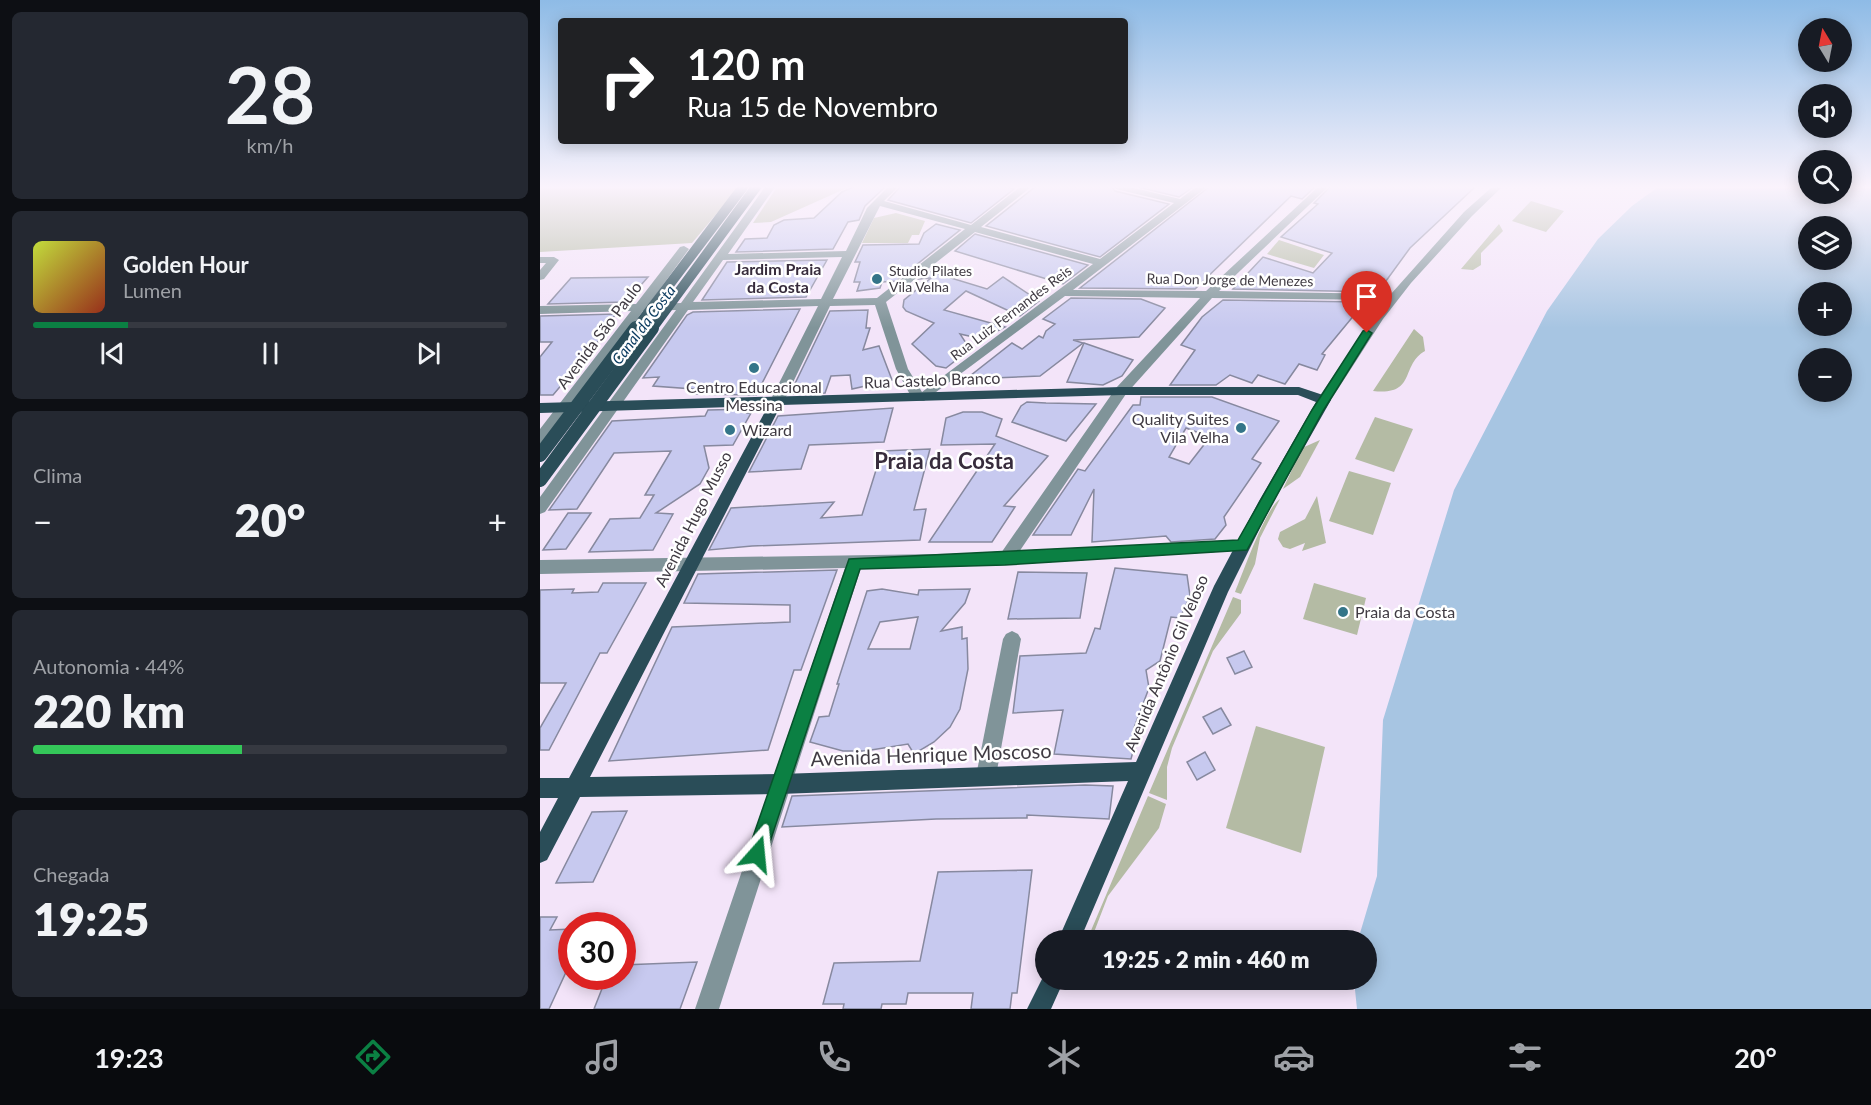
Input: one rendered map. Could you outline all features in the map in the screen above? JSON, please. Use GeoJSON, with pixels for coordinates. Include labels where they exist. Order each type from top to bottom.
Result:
{"type":"FeatureCollection","features":[{"type":"Feature","properties":{"kind":"main road"},"geometry":{"type":"LineString","coordinates":[[540,455],[707,234]]}},
{"type":"Feature","properties":{"kind":"main road"},"geometry":{"type":"LineString","coordinates":[[540,480],[721,234]]}},
{"type":"Feature","properties":{"kind":"main road","name":"Rua Castelo Branco"},"geometry":{"type":"LineString","coordinates":[[540,408],[776,403],[1121,391],[1299,391],[1324,400]]}},
{"type":"Feature","properties":{"kind":"main road","name":"Avenida Antônio Gil Veloso"},"geometry":{"type":"LineString","coordinates":[[1073,930],[1242,546],[1324,400]]}},
{"type":"Feature","properties":{"kind":"main road","name":"Avenida Hugo Musso"},"geometry":{"type":"LineString","coordinates":[[540,853],[776,403]]}},
{"type":"Feature","properties":{"kind":"main road","name":"Avenida Henrique Moscoso"},"geometry":{"type":"LineString","coordinates":[[540,788],[780,784],[1144,771]]}},
{"type":"Feature","properties":{"kind":"main road"},"geometry":{"type":"LineString","coordinates":[[1039,1009],[1048,990]]}},
{"type":"Feature","properties":{"kind":"street"},"geometry":{"type":"LineString","coordinates":[[540,508],[686,308],[735,234]]}},
{"type":"Feature","properties":{"kind":"street","name":"Avenida Hugo Musso"},"geometry":{"type":"LineString","coordinates":[[776,403],[860,234]]}},
{"type":"Feature","properties":{"kind":"street"},"geometry":{"type":"LineString","coordinates":[[540,310],[686,308],[880,301],[966,234]]}},
{"type":"Feature","properties":{"kind":"street"},"geometry":{"type":"LineString","coordinates":[[1000,234],[1102,263]]}},
{"type":"Feature","properties":{"kind":"street","name":"Rua Luiz Fernandes Reis"},"geometry":{"type":"LineString","coordinates":[[921,397],[1064,293],[1140,234]]}},
{"type":"Feature","properties":{"kind":"street"},"geometry":{"type":"LineString","coordinates":[[1005,559],[1121,391],[1210,294],[1273,234]]}},
{"type":"Feature","properties":{"kind":"street","name":"Avenida Antônio Gil Veloso"},"geometry":{"type":"LineString","coordinates":[[1324,400],[1378,317],[1450,234]]}},
{"type":"Feature","properties":{"kind":"street","name":"Avenida São Paulo"},"geometry":{"type":"LineString","coordinates":[[540,440],[642,309],[684,249]]}},
{"type":"Feature","properties":{"kind":"street"},"geometry":{"type":"LineString","coordinates":[[718,257],[850,254]]}},
{"type":"Feature","properties":{"kind":"street"},"geometry":{"type":"LineString","coordinates":[[540,260],[554,260],[540,277]]}},
{"type":"Feature","properties":{"kind":"street","name":"Rua Don Jorge de Menezes"},"geometry":{"type":"LineString","coordinates":[[1064,293],[1395,297]]}},
{"type":"Feature","properties":{"kind":"street"},"geometry":{"type":"LineString","coordinates":[[880,301],[902,369],[921,397]]}},
{"type":"Feature","properties":{"kind":"street"},"geometry":{"type":"LineString","coordinates":[[540,567],[1005,559],[1242,546]]}},
{"type":"Feature","properties":{"kind":"street"},"geometry":{"type":"LineString","coordinates":[[707,1009],[855,563]]}},
{"type":"Feature","properties":{"kind":"street"},"geometry":{"type":"LineString","coordinates":[[986,776],[1012,639]]}},
{"type":"Feature","properties":{"kind":"green space"},"geometry":{"type":"Polygon","coordinates":[[[540,234],[699,234],[692,243],[540,252],[540,234]]]}},
{"type":"Feature","properties":{"kind":"green space"},"geometry":{"type":"Polygon","coordinates":[[[866,234],[919,234],[912,235],[908,243],[862,243],[866,234]]]}},
{"type":"Feature","properties":{"kind":"green space"},"geometry":{"type":"Polygon","coordinates":[[[1490,234],[1500,234],[1481,253],[1481,265],[1473,270],[1461,269],[1490,234]]]}},
{"type":"Feature","properties":{"kind":"green space"},"geometry":{"type":"Polygon","coordinates":[[[1279,240],[1324,255],[1314,268],[1267,254],[1279,240]]]}},
{"type":"Feature","properties":{"kind":"green space"},"geometry":{"type":"Polygon","coordinates":[[[1414,329],[1423,337],[1425,351],[1417,357],[1406,378],[1396,389],[1373,391],[1414,329]]]}},
{"type":"Feature","properties":{"kind":"green space"},"geometry":{"type":"Polygon","coordinates":[[[1375,417],[1413,429],[1394,472],[1355,459],[1375,417]]]}},
{"type":"Feature","properties":{"kind":"green space"},"geometry":{"type":"Polygon","coordinates":[[[1320,440],[1300,477],[1283,489],[1302,448],[1320,440]]]}},
{"type":"Feature","properties":{"kind":"green space"},"geometry":{"type":"Polygon","coordinates":[[[1349,471],[1391,483],[1373,535],[1329,521],[1349,471]]]}},
{"type":"Feature","properties":{"kind":"green space"},"geometry":{"type":"Polygon","coordinates":[[[1317,496],[1326,543],[1302,551],[1305,543],[1290,549],[1283,547],[1278,539],[1280,532],[1305,519],[1317,496]]]}},
{"type":"Feature","properties":{"kind":"green space"},"geometry":{"type":"Polygon","coordinates":[[[1280,499],[1260,538],[1255,564],[1241,594],[1235,592],[1261,528],[1280,499]]]}},
{"type":"Feature","properties":{"kind":"green space"},"geometry":{"type":"Polygon","coordinates":[[[1314,583],[1366,598],[1357,635],[1303,619],[1314,583]]]}},
{"type":"Feature","properties":{"kind":"green space"},"geometry":{"type":"Polygon","coordinates":[[[1233,597],[1241,600],[1241,613],[1213,651],[1172,748],[1167,767],[1167,800],[1149,793],[1233,597]]]}},
{"type":"Feature","properties":{"kind":"green space"},"geometry":{"type":"Polygon","coordinates":[[[1256,726],[1325,747],[1301,853],[1226,828],[1256,726]]]}},
{"type":"Feature","properties":{"kind":"green space"},"geometry":{"type":"Polygon","coordinates":[[[1148,796],[1166,804],[1159,828],[1108,896],[1095,930],[1091,930],[1148,796]]]}},
{"type":"Feature","properties":{"kind":"water"},"geometry":{"type":"Polygon","coordinates":[[[1603,234],[1798,234],[1798,270],[1852,270],[1852,234],[1871,234],[1871,1009],[1357,1009],[1355,990],[1377,990],[1377,930],[1361,930],[1377,876],[1383,720],[1454,490],[1547,311],[1603,234]]]}},
{"type":"Feature","properties":{"kind":"building"},"geometry":{"type":"Polygon","coordinates":[[[769,234],[841,234],[833,249],[736,252],[745,239],[767,238],[769,234]]]}},
{"type":"Feature","properties":{"kind":"building"},"geometry":{"type":"Polygon","coordinates":[[[924,234],[955,234],[896,281],[882,282],[880,288],[857,291],[860,282],[854,282],[860,262],[855,262],[863,245],[919,244],[924,234]]]}},
{"type":"Feature","properties":{"kind":"building"},"geometry":{"type":"Polygon","coordinates":[[[975,234],[1088,265],[1063,284],[955,251],[975,234]]]}},
{"type":"Feature","properties":{"kind":"building"},"geometry":{"type":"Polygon","coordinates":[[[1016,234],[1130,234],[1100,257],[1016,234]]]}},
{"type":"Feature","properties":{"kind":"building"},"geometry":{"type":"Polygon","coordinates":[[[1149,234],[1252,234],[1195,289],[1080,288],[1149,234]]]}},
{"type":"Feature","properties":{"kind":"building"},"geometry":{"type":"Polygon","coordinates":[[[1284,234],[1425,234],[1410,248],[1378,292],[1233,289],[1263,257],[1313,273],[1332,253],[1281,237],[1284,234]]]}},
{"type":"Feature","properties":{"kind":"building"},"geometry":{"type":"Polygon","coordinates":[[[827,260],[806,297],[702,300],[727,262],[827,260]]]}},
{"type":"Feature","properties":{"kind":"building"},"geometry":{"type":"Polygon","coordinates":[[[928,271],[987,289],[1003,277],[1039,301],[1020,316],[966,291],[944,310],[1005,327],[982,339],[960,334],[970,349],[946,368],[936,366],[912,344],[934,323],[906,311],[903,307],[904,300],[931,278],[919,279],[928,271]]]}},
{"type":"Feature","properties":{"kind":"building"},"geometry":{"type":"Polygon","coordinates":[[[648,277],[626,302],[548,304],[571,278],[648,277]]]}},
{"type":"Feature","properties":{"kind":"building"},"geometry":{"type":"Polygon","coordinates":[[[1071,298],[1141,299],[1165,308],[1139,337],[1073,340],[1083,343],[1040,376],[993,378],[979,383],[961,383],[1012,343],[1022,349],[1039,336],[1043,338],[1046,331],[1055,324],[1043,319],[1071,298]]]}},
{"type":"Feature","properties":{"kind":"building"},"geometry":{"type":"Polygon","coordinates":[[[1223,300],[1365,302],[1322,354],[1325,355],[1317,370],[1299,364],[1285,384],[1258,375],[1252,383],[1230,375],[1216,385],[1170,385],[1195,350],[1181,345],[1202,317],[1223,300]]]}},
{"type":"Feature","properties":{"kind":"building"},"geometry":{"type":"Polygon","coordinates":[[[800,309],[756,395],[690,394],[693,389],[653,386],[659,377],[643,378],[687,315],[693,312],[800,309]]]}},
{"type":"Feature","properties":{"kind":"building"},"geometry":{"type":"Polygon","coordinates":[[[868,310],[866,328],[870,328],[863,350],[879,346],[892,380],[852,389],[850,375],[831,376],[825,393],[790,394],[830,311],[868,310]]]}},
{"type":"Feature","properties":{"kind":"building"},"geometry":{"type":"Polygon","coordinates":[[[616,314],[602,331],[607,331],[553,395],[540,395],[540,357],[552,342],[540,342],[540,316],[616,314]]]}},
{"type":"Feature","properties":{"kind":"building"},"geometry":{"type":"Polygon","coordinates":[[[1084,343],[1133,360],[1122,376],[1103,385],[1067,382],[1084,343]]]}},
{"type":"Feature","properties":{"kind":"building"},"geometry":{"type":"Polygon","coordinates":[[[1141,397],[1212,397],[1279,421],[1252,459],[1261,463],[1224,517],[1226,525],[1215,539],[1171,542],[1166,536],[1092,542],[1094,489],[1071,535],[1033,535],[1078,469],[1085,471],[1133,405],[1140,405],[1141,397]],[[1186,428],[1169,457],[1189,464],[1210,437],[1186,428]]]}},
{"type":"Feature","properties":{"kind":"building"},"geometry":{"type":"Polygon","coordinates":[[[1027,402],[1096,404],[1066,441],[1012,422],[1021,406],[1027,402]]]}},
{"type":"Feature","properties":{"kind":"building"},"geometry":{"type":"Polygon","coordinates":[[[893,408],[884,442],[809,445],[801,469],[749,472],[778,416],[893,408]]]}},
{"type":"Feature","properties":{"kind":"building"},"geometry":{"type":"Polygon","coordinates":[[[750,409],[747,413],[751,413],[733,445],[704,446],[709,468],[700,484],[656,513],[673,514],[653,550],[589,552],[610,519],[640,518],[654,495],[645,495],[671,451],[614,453],[577,509],[549,510],[612,421],[705,416],[708,410],[750,409]]]}},
{"type":"Feature","properties":{"kind":"building"},"geometry":{"type":"Polygon","coordinates":[[[963,412],[982,412],[1002,419],[996,436],[1048,456],[1004,506],[1015,507],[992,542],[929,542],[995,444],[941,445],[946,418],[963,412]]]}},
{"type":"Feature","properties":{"kind":"building"},"geometry":{"type":"Polygon","coordinates":[[[930,449],[914,510],[926,509],[920,540],[752,546],[709,550],[731,508],[834,502],[821,518],[862,515],[882,451],[930,449]]]}},
{"type":"Feature","properties":{"kind":"building"},"geometry":{"type":"Polygon","coordinates":[[[568,513],[591,513],[566,549],[543,550],[568,513]]]}},
{"type":"Feature","properties":{"kind":"building"},"geometry":{"type":"Polygon","coordinates":[[[1115,568],[1187,575],[1190,596],[1180,618],[1171,617],[1160,661],[1146,670],[1149,688],[1134,728],[1139,729],[1131,759],[1054,754],[1063,710],[1013,713],[1020,656],[1086,653],[1095,628],[1100,629],[1115,568]]]}},
{"type":"Feature","properties":{"kind":"building"},"geometry":{"type":"Polygon","coordinates":[[[837,570],[801,670],[794,670],[768,750],[609,761],[672,627],[790,622],[790,605],[684,603],[698,574],[837,570]]]}},
{"type":"Feature","properties":{"kind":"building"},"geometry":{"type":"Polygon","coordinates":[[[1018,572],[1087,573],[1080,618],[1008,619],[1018,572]]]}},
{"type":"Feature","properties":{"kind":"building"},"geometry":{"type":"Polygon","coordinates":[[[603,583],[646,583],[607,653],[600,653],[549,750],[540,750],[540,728],[566,683],[540,683],[540,590],[574,589],[572,593],[598,592],[603,583]]]}},
{"type":"Feature","properties":{"kind":"building"},"geometry":{"type":"Polygon","coordinates":[[[882,589],[918,595],[919,590],[970,589],[965,603],[941,631],[962,627],[962,639],[967,638],[968,669],[960,709],[950,727],[934,742],[914,754],[908,744],[865,751],[843,751],[810,742],[819,717],[829,716],[867,591],[882,589]],[[918,617],[880,622],[868,649],[910,649],[918,617]]]}},
{"type":"Feature","properties":{"kind":"building"},"geometry":{"type":"Polygon","coordinates":[[[1244,651],[1252,667],[1235,674],[1227,658],[1244,651]]]}},
{"type":"Feature","properties":{"kind":"building"},"geometry":{"type":"Polygon","coordinates":[[[1221,708],[1231,725],[1213,734],[1203,717],[1221,708]]]}},
{"type":"Feature","properties":{"kind":"building"},"geometry":{"type":"Polygon","coordinates":[[[1205,752],[1215,770],[1197,780],[1187,762],[1205,752]]]}},
{"type":"Feature","properties":{"kind":"building"},"geometry":{"type":"Polygon","coordinates":[[[1085,785],[1113,786],[1109,819],[1027,815],[1027,818],[936,819],[782,827],[792,796],[1085,785]]]}},
{"type":"Feature","properties":{"kind":"building"},"geometry":{"type":"Polygon","coordinates":[[[627,811],[593,882],[556,883],[592,812],[627,811]]]}},
{"type":"Feature","properties":{"kind":"building"},"geometry":{"type":"Polygon","coordinates":[[[1032,870],[1017,993],[1012,993],[1010,1009],[971,1009],[973,993],[908,993],[906,1004],[882,1004],[881,1009],[843,1009],[844,1004],[823,1004],[834,963],[920,961],[938,872],[1032,870]]]}},
{"type":"Feature","properties":{"kind":"building"},"geometry":{"type":"Polygon","coordinates":[[[540,917],[557,917],[550,930],[558,930],[558,989],[549,1009],[540,1009],[540,917]]]}},
{"type":"Feature","properties":{"kind":"building"},"geometry":{"type":"Polygon","coordinates":[[[697,962],[680,1009],[594,1009],[601,990],[636,990],[636,964],[697,962]]]}},
{"type":"Feature","properties":{"kind":"place","name":"Studio Pilates Vila Velha"},"geometry":{"type":"Point","coordinates":[877,279]}},
{"type":"Feature","properties":{"kind":"place","name":"Centro Educacional Messina"},"geometry":{"type":"Point","coordinates":[754,368]}},
{"type":"Feature","properties":{"kind":"place","name":"Quality Suites Vila Velha"},"geometry":{"type":"Point","coordinates":[1241,428]}},
{"type":"Feature","properties":{"kind":"place","name":"Wizard"},"geometry":{"type":"Point","coordinates":[730,430]}},
{"type":"Feature","properties":{"kind":"place","name":"Praia da Costa"},"geometry":{"type":"Point","coordinates":[1343,612]}},
{"type":"Feature","properties":{"kind":"district","name":"Jardim Praia da Costa"},"geometry":{"type":"Point","coordinates":[778,278]}},
{"type":"Feature","properties":{"kind":"district","name":"Praia da Costa"},"geometry":{"type":"Point","coordinates":[944,461]}},
{"type":"Feature","properties":{"kind":"route"},"geometry":{"type":"LineString","coordinates":[[757,854],[855,563],[1005,559],[1242,546],[1318,410],[1367,333]]}},
{"type":"Feature","properties":{"kind":"water label","name":"Canal da Costa"},"geometry":{"type":"Point","coordinates":[644,325]}}]}
